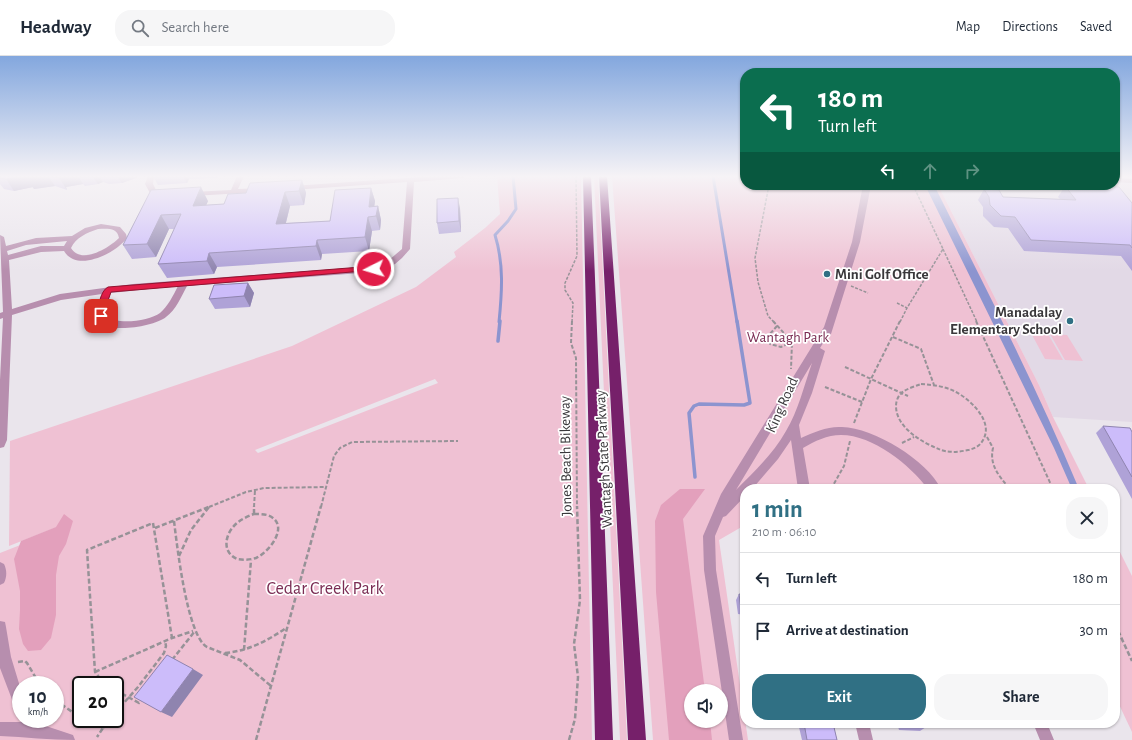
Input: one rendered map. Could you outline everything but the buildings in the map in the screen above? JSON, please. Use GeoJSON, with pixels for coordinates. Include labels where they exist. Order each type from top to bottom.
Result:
{"type":"FeatureCollection","features":[{"type":"Feature","properties":{"kind":"highway","name":"Wantagh State Parkway"},"geometry":{"type":"LineString","coordinates":[[588,208],[604,740]]}},
{"type":"Feature","properties":{"kind":"highway","name":"Wantagh State Parkway"},"geometry":{"type":"LineString","coordinates":[[605,208],[637,740]]}},
{"type":"Feature","properties":{"kind":"street"},"geometry":{"type":"LineString","coordinates":[[4,315],[60,297],[108,290],[374,269],[388,265],[400,257],[406,249],[409,208]]}},
{"type":"Feature","properties":{"kind":"street","name":"King Road"},"geometry":{"type":"LineString","coordinates":[[747,484],[780,448],[794,424],[806,395],[827,329],[857,244],[863,208]]}},
{"type":"Feature","properties":{"kind":"street"},"geometry":{"type":"LineString","coordinates":[[2,255],[37,241],[74,238],[89,230],[106,226],[119,229],[122,233],[122,238],[114,248],[96,256],[72,256],[68,252],[67,248]]}},
{"type":"Feature","properties":{"kind":"street"},"geometry":{"type":"LineString","coordinates":[[0,237],[4,315],[2,440],[0,444]]}},
{"type":"Feature","properties":{"kind":"street"},"geometry":{"type":"LineString","coordinates":[[67,248],[74,238]]}},
{"type":"Feature","properties":{"kind":"street"},"geometry":{"type":"LineString","coordinates":[[2,255],[41,249],[67,248]]}},
{"type":"Feature","properties":{"kind":"street"},"geometry":{"type":"LineString","coordinates":[[108,290],[102,306],[101,316],[106,322],[114,324],[140,322],[162,316],[170,308],[184,283]]}},
{"type":"Feature","properties":{"kind":"street","name":"King Road"},"geometry":{"type":"LineString","coordinates":[[736,740],[710,570],[709,536],[715,519],[742,469],[801,375],[827,329]]}},
{"type":"Feature","properties":{"kind":"street"},"geometry":{"type":"LineString","coordinates":[[794,424],[803,484]]}},
{"type":"Feature","properties":{"kind":"street"},"geometry":{"type":"LineString","coordinates":[[797,446],[816,436],[829,432],[852,431],[866,435],[905,458],[918,468],[932,484]]}},
{"type":"Feature","properties":{"kind":"street","name":"King Road"},"geometry":{"type":"LineString","coordinates":[[715,519],[740,492]]}},
{"type":"Feature","properties":{"kind":"street"},"geometry":{"type":"LineString","coordinates":[[0,568],[0,579]]}},
{"type":"Feature","properties":{"kind":"street"},"geometry":{"type":"LineString","coordinates":[[0,627],[1,645],[6,669],[12,683]]}},
{"type":"Feature","properties":{"kind":"street"},"geometry":{"type":"LineString","coordinates":[[0,729],[12,727]]}},
{"type":"Feature","properties":{"kind":"street"},"geometry":{"type":"LineString","coordinates":[[38,728],[68,740]]}},
{"type":"Feature","properties":{"kind":"street"},"geometry":{"type":"LineString","coordinates":[[863,728],[866,740]]}},
{"type":"Feature","properties":{"kind":"street"},"geometry":{"type":"LineString","coordinates":[[1042,728],[1047,740]]}},
{"type":"Feature","properties":{"kind":"path","name":"Jones Beach Bikeway"},"geometry":{"type":"LineString","coordinates":[[569,740],[575,718],[578,677],[574,644],[580,600],[576,488],[576,358],[571,343],[573,302],[565,290],[565,283],[577,252],[576,208]]}},
{"type":"Feature","properties":{"kind":"path"},"geometry":{"type":"LineString","coordinates":[[765,208],[755,258],[758,282],[768,316],[792,342],[791,370],[795,372]]}},
{"type":"Feature","properties":{"kind":"path"},"geometry":{"type":"LineString","coordinates":[[924,208],[1051,484]]}},
{"type":"Feature","properties":{"kind":"path"},"geometry":{"type":"LineString","coordinates":[[834,484],[844,468],[849,452],[852,431],[872,379],[907,308],[943,249]]}},
{"type":"Feature","properties":{"kind":"path"},"geometry":{"type":"LineString","coordinates":[[849,286],[868,293]]}},
{"type":"Feature","properties":{"kind":"path"},"geometry":{"type":"LineString","coordinates":[[897,303],[907,308]]}},
{"type":"Feature","properties":{"kind":"path"},"geometry":{"type":"LineString","coordinates":[[777,326],[769,335],[770,344],[781,347],[792,342]]}},
{"type":"Feature","properties":{"kind":"path"},"geometry":{"type":"LineString","coordinates":[[893,337],[921,349],[934,385]]}},
{"type":"Feature","properties":{"kind":"path"},"geometry":{"type":"LineString","coordinates":[[845,367],[908,396]]}},
{"type":"Feature","properties":{"kind":"path"},"geometry":{"type":"LineString","coordinates":[[921,384],[934,385],[962,395],[974,404],[982,415],[987,426],[986,436],[981,445],[971,450],[958,453],[942,451],[927,445],[914,437],[904,428],[898,418],[895,408],[896,400],[901,392],[909,387],[921,384]]}},
{"type":"Feature","properties":{"kind":"path"},"geometry":{"type":"LineString","coordinates":[[825,387],[862,402]]}},
{"type":"Feature","properties":{"kind":"path"},"geometry":{"type":"LineString","coordinates":[[986,436],[993,448],[991,454],[996,473],[1006,484]]}},
{"type":"Feature","properties":{"kind":"path"},"geometry":{"type":"LineString","coordinates":[[256,740],[309,554],[334,456],[340,448],[352,442],[458,441]]}},
{"type":"Feature","properties":{"kind":"path"},"geometry":{"type":"LineString","coordinates":[[155,528],[255,490],[264,488],[326,487]]}},
{"type":"Feature","properties":{"kind":"path"},"geometry":{"type":"LineString","coordinates":[[254,514],[255,490]]}},
{"type":"Feature","properties":{"kind":"path"},"geometry":{"type":"LineString","coordinates":[[179,557],[184,540],[193,526],[209,507]]}},
{"type":"Feature","properties":{"kind":"path"},"geometry":{"type":"LineString","coordinates":[[254,514],[271,516],[279,527],[275,543],[260,556],[251,560],[235,559],[226,549],[226,542],[232,528],[246,517],[254,514]]}},
{"type":"Feature","properties":{"kind":"path"},"geometry":{"type":"LineString","coordinates":[[174,521],[179,557],[195,631],[203,645],[236,658],[256,672],[271,686]]}},
{"type":"Feature","properties":{"kind":"path"},"geometry":{"type":"LineString","coordinates":[[98,676],[95,672],[88,550],[153,523],[172,638]]}},
{"type":"Feature","properties":{"kind":"path"},"geometry":{"type":"LineString","coordinates":[[244,650],[251,560]]}},
{"type":"Feature","properties":{"kind":"path"},"geometry":{"type":"LineString","coordinates":[[224,653],[244,650],[269,640],[287,627]]}},
{"type":"Feature","properties":{"kind":"path"},"geometry":{"type":"LineString","coordinates":[[95,672],[172,638],[195,631]]}},
{"type":"Feature","properties":{"kind":"path"},"geometry":{"type":"LineString","coordinates":[[171,661],[195,631]]}},
{"type":"Feature","properties":{"kind":"path"},"geometry":{"type":"LineString","coordinates":[[1120,635],[1132,661]]}},
{"type":"Feature","properties":{"kind":"path"},"geometry":{"type":"LineString","coordinates":[[124,702],[138,687],[164,653],[166,646],[165,641]]}},
{"type":"Feature","properties":{"kind":"path"},"geometry":{"type":"LineString","coordinates":[[14,664],[25,661],[34,676]]}},
{"type":"Feature","properties":{"kind":"path"},"geometry":{"type":"LineString","coordinates":[[124,695],[139,703],[144,697]]}},
{"type":"Feature","properties":{"kind":"path"},"geometry":{"type":"LineString","coordinates":[[97,737],[103,728]]}},
{"type":"Feature","properties":{"kind":"shaded area","name":"Manadalay Elementary School"},"geometry":{"type":"Polygon","coordinates":[[[950,208],[1132,208],[1132,422],[1053,417],[1039,385],[950,208]]]}},
{"type":"Feature","properties":{"kind":"shaded area"},"geometry":{"type":"Polygon","coordinates":[[[680,489],[705,489],[683,519],[704,684],[684,684],[684,728],[711,728],[712,740],[669,740],[656,592],[655,521],[661,505],[680,489]]]}},
{"type":"Feature","properties":{"kind":"shaded area"},"geometry":{"type":"Polygon","coordinates":[[[64,514],[73,521],[66,544],[59,556],[56,575],[56,615],[51,638],[41,650],[28,651],[23,644],[19,629],[20,591],[14,559],[21,541],[56,527],[64,514]]]}},
{"type":"Feature","properties":{"kind":"green space","name":"Cedar Creek Park"},"geometry":{"type":"Polygon","coordinates":[[[500,208],[582,208],[592,740],[0,740],[0,553],[71,525],[72,521],[9,546],[10,441],[292,346],[416,287],[456,257],[454,252],[485,228],[500,214],[500,208]],[[435,379],[255,450],[258,453],[438,383],[435,379]]]}},
{"type":"Feature","properties":{"kind":"green space"},"geometry":{"type":"Polygon","coordinates":[[[595,208],[600,208],[627,740],[620,740],[595,208]]]}},
{"type":"Feature","properties":{"kind":"green space","name":"Wantagh Park"},"geometry":{"type":"Polygon","coordinates":[[[614,208],[950,208],[1039,385],[1053,417],[1086,484],[740,484],[740,528],[719,540],[740,685],[740,728],[746,728],[748,740],[653,740],[614,208]]]}},
{"type":"Feature","properties":{"kind":"green space"},"geometry":{"type":"Polygon","coordinates":[[[1031,333],[1048,334],[1063,360],[1045,359],[1031,333]]]}},
{"type":"Feature","properties":{"kind":"green space"},"geometry":{"type":"Polygon","coordinates":[[[1050,334],[1067,335],[1083,361],[1065,360],[1050,334]]]}},
{"type":"Feature","properties":{"kind":"green space"},"geometry":{"type":"Polygon","coordinates":[[[1120,552],[1132,576],[1132,732],[1120,707],[1120,552]]]}},
{"type":"Feature","properties":{"kind":"water"},"geometry":{"type":"Polygon","coordinates":[[[936,208],[946,208],[1027,373],[1077,484],[1070,484],[1054,448],[936,208]]]}},
{"type":"Feature","properties":{"kind":"waterway"},"geometry":{"type":"LineString","coordinates":[[499,322],[501,267],[495,235],[508,221],[516,208]]}},
{"type":"Feature","properties":{"kind":"waterway"},"geometry":{"type":"LineString","coordinates":[[718,208],[737,322]]}},
{"type":"Feature","properties":{"kind":"waterway"},"geometry":{"type":"LineString","coordinates":[[498,341],[500,321]]}},
{"type":"Feature","properties":{"kind":"waterway"},"geometry":{"type":"LineString","coordinates":[[695,477],[689,413],[694,406],[699,404],[744,405],[750,403],[737,321]]}},
{"type":"Feature","properties":{"kind":"place","name":"Mini Golf Office"},"geometry":{"type":"Point","coordinates":[827,274]}},
{"type":"Feature","properties":{"kind":"place","name":"Manadalay Elementary School"},"geometry":{"type":"Point","coordinates":[1070,321]}},
{"type":"Feature","properties":{"kind":"route"},"geometry":{"type":"LineString","coordinates":[[101,316],[102,306],[108,290],[374,269]]}}]}
